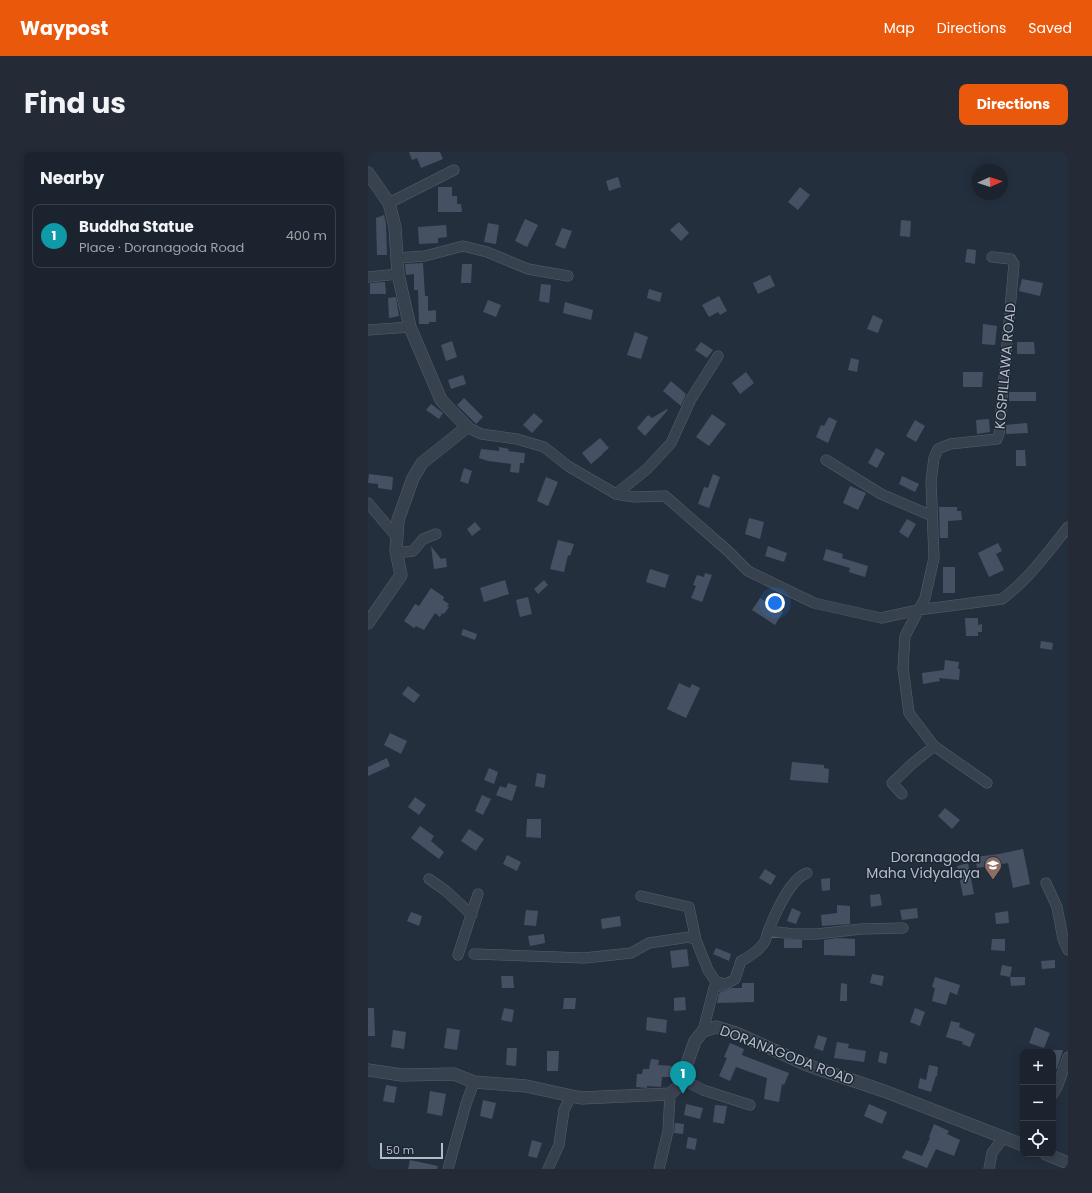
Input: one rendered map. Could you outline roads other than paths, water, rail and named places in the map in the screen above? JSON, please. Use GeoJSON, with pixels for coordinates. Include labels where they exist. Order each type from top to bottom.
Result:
{"type":"FeatureCollection","features":[{"type":"Feature","properties":{"kind":"street"},"geometry":{"type":"LineString","coordinates":[[389,203],[454,170]]}},
{"type":"Feature","properties":{"kind":"street"},"geometry":{"type":"LineString","coordinates":[[368,173],[389,203],[395,227],[398,274],[410,327],[442,400],[467,427],[481,434],[517,439],[544,447],[568,466],[616,494],[634,497],[665,496],[728,551],[748,571],[814,603],[881,618],[918,610],[1002,599],[1009,594],[1036,566],[1068,528]]}},
{"type":"Feature","properties":{"kind":"street"},"geometry":{"type":"LineString","coordinates":[[397,258],[425,256],[463,246],[487,252],[528,269],[568,276]]}},
{"type":"Feature","properties":{"kind":"street","name":"KOSPILLAWA ROAD"},"geometry":{"type":"LineString","coordinates":[[987,783],[934,746],[909,713],[903,668],[905,636],[928,589],[934,558],[931,482],[934,458],[938,449],[950,444],[997,439],[999,434],[1014,264],[1011,259],[992,257]]}},
{"type":"Feature","properties":{"kind":"street"},"geometry":{"type":"LineString","coordinates":[[368,277],[398,274]]}},
{"type":"Feature","properties":{"kind":"street"},"geometry":{"type":"LineString","coordinates":[[368,330],[410,327]]}},
{"type":"Feature","properties":{"kind":"street"},"geometry":{"type":"LineString","coordinates":[[616,494],[647,469],[671,443],[691,399],[718,356]]}},
{"type":"Feature","properties":{"kind":"street"},"geometry":{"type":"LineString","coordinates":[[368,623],[401,575],[396,552],[396,536],[398,520],[413,478],[422,463],[467,427]]}},
{"type":"Feature","properties":{"kind":"street"},"geometry":{"type":"LineString","coordinates":[[826,460],[881,494],[932,516]]}},
{"type":"Feature","properties":{"kind":"street"},"geometry":{"type":"LineString","coordinates":[[368,503],[396,536]]}},
{"type":"Feature","properties":{"kind":"street"},"geometry":{"type":"LineString","coordinates":[[396,552],[413,551],[423,539],[436,534]]}},
{"type":"Feature","properties":{"kind":"street"},"geometry":{"type":"LineString","coordinates":[[902,794],[892,783],[934,746]]}},
{"type":"Feature","properties":{"kind":"street"},"geometry":{"type":"LineString","coordinates":[[703,1030],[714,988],[735,979],[741,960],[749,957],[765,941],[768,931],[788,892],[800,876],[807,873]]}},
{"type":"Feature","properties":{"kind":"street"},"geometry":{"type":"LineString","coordinates":[[429,879],[446,891],[472,915]]}},
{"type":"Feature","properties":{"kind":"street"},"geometry":{"type":"LineString","coordinates":[[1046,883],[1056,907],[1063,939],[1068,950]]}},
{"type":"Feature","properties":{"kind":"street"},"geometry":{"type":"LineString","coordinates":[[458,955],[478,894]]}},
{"type":"Feature","properties":{"kind":"street"},"geometry":{"type":"LineString","coordinates":[[641,896],[688,907],[696,940],[708,970],[716,982],[726,984]]}},
{"type":"Feature","properties":{"kind":"street"},"geometry":{"type":"LineString","coordinates":[[768,931],[817,934],[861,929],[903,928]]}},
{"type":"Feature","properties":{"kind":"street"},"geometry":{"type":"LineString","coordinates":[[474,954],[584,958],[631,953],[649,943],[689,937],[696,940]]}},
{"type":"Feature","properties":{"kind":"street","name":"DORANAGODA ROAD"},"geometry":{"type":"LineString","coordinates":[[670,1094],[679,1086],[694,1041],[703,1030],[716,1026],[736,1033],[807,1065],[884,1091],[1020,1144]]}},
{"type":"Feature","properties":{"kind":"street"},"geometry":{"type":"LineString","coordinates":[[1056,1089],[1068,1056]]}},
{"type":"Feature","properties":{"kind":"street"},"geometry":{"type":"LineString","coordinates":[[368,1070],[402,1075],[454,1074],[474,1082],[526,1086],[581,1098],[670,1094],[668,1131],[659,1169]]}},
{"type":"Feature","properties":{"kind":"street"},"geometry":{"type":"LineString","coordinates":[[682,1079],[703,1090],[750,1105]]}},
{"type":"Feature","properties":{"kind":"street"},"geometry":{"type":"LineString","coordinates":[[448,1169],[466,1104],[474,1082]]}},
{"type":"Feature","properties":{"kind":"street"},"geometry":{"type":"LineString","coordinates":[[548,1169],[559,1144],[564,1110],[571,1096]]}},
{"type":"Feature","properties":{"kind":"street"},"geometry":{"type":"LineString","coordinates":[[988,1169],[992,1153],[1003,1138]]}},
{"type":"Feature","properties":{"kind":"street"},"geometry":{"type":"LineString","coordinates":[[1053,1157],[1068,1163]]}},
{"type":"Feature","properties":{"kind":"place","name":"Doranagoda Maha Vidyalaya"},"geometry":{"type":"Point","coordinates":[993,880]}},
{"type":"Feature","properties":{"kind":"place","name":"Buddha Statue"},"geometry":{"type":"Point","coordinates":[683,1094]}}]}
